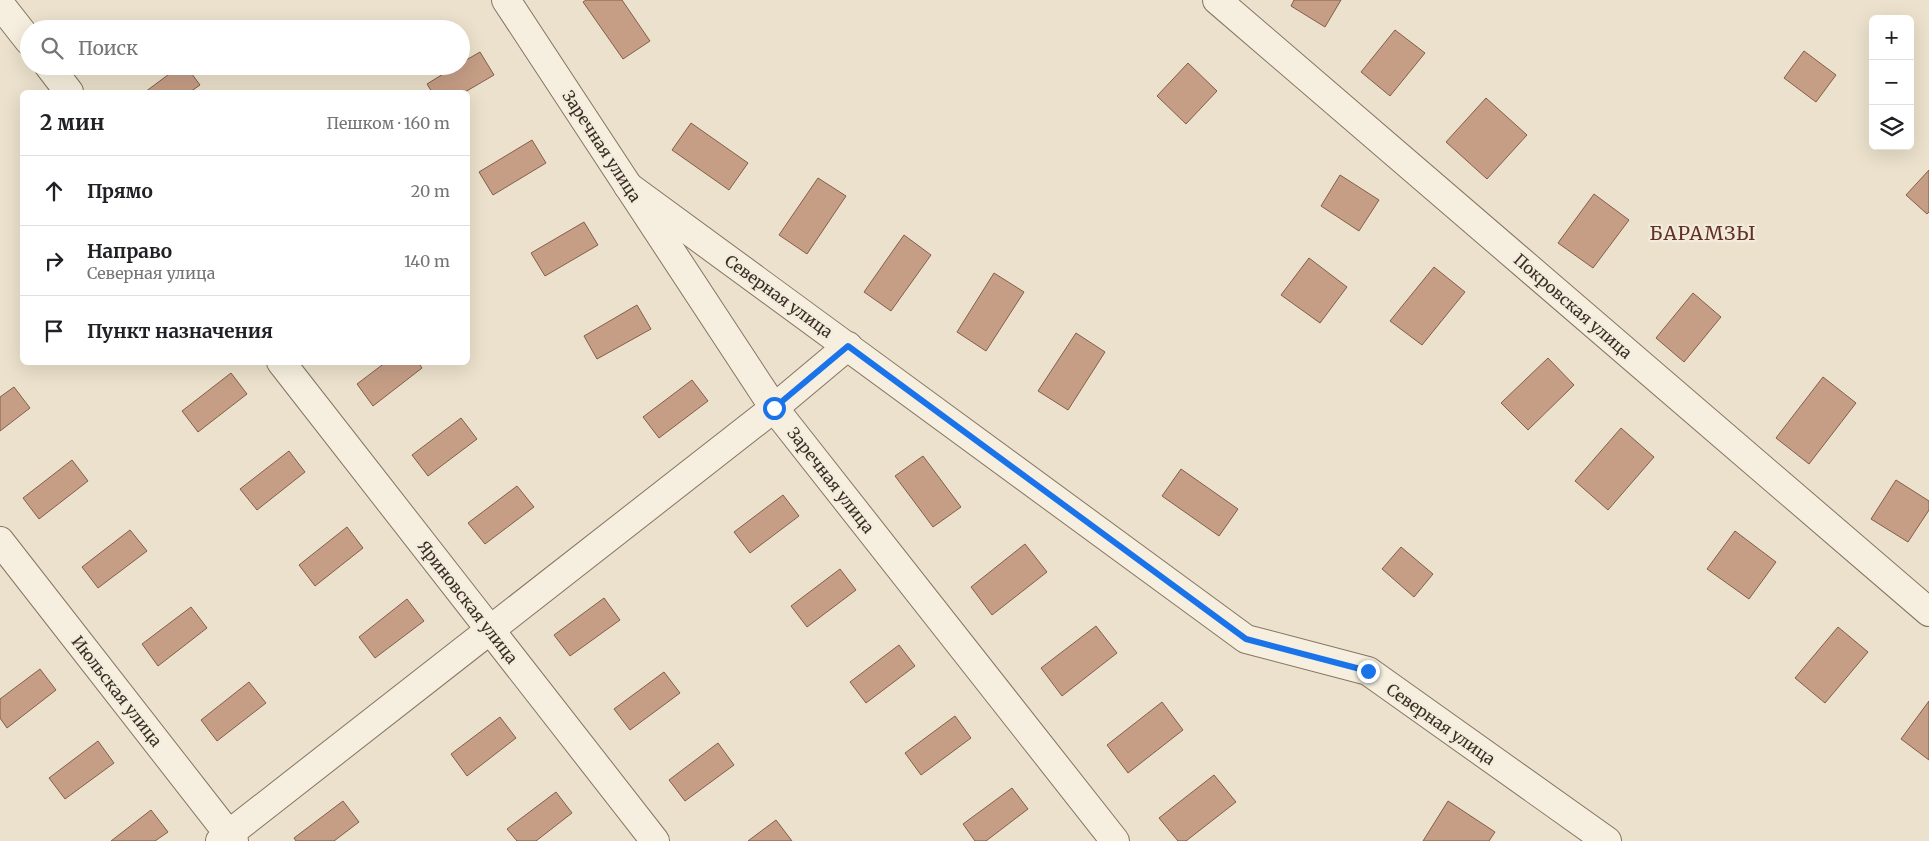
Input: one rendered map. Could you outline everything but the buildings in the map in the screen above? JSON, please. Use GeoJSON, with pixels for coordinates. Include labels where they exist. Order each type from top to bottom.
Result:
{"type":"FeatureCollection","features":[{"type":"Feature","properties":{"kind":"street","name":"Заречная улица"},"geometry":{"type":"LineString","coordinates":[[506,0],[774,408],[1115,841]]}},
{"type":"Feature","properties":{"kind":"street","name":"Покровская улица"},"geometry":{"type":"LineString","coordinates":[[1217,0],[1929,612]]}},
{"type":"Feature","properties":{"kind":"street"},"geometry":{"type":"LineString","coordinates":[[0,4],[20,30]]}},
{"type":"Feature","properties":{"kind":"street"},"geometry":{"type":"LineString","coordinates":[[56,75],[67,90]]}},
{"type":"Feature","properties":{"kind":"street","name":"Северная улица"},"geometry":{"type":"LineString","coordinates":[[628,186],[1246,639],[1368,671],[1606,841]]}},
{"type":"Feature","properties":{"kind":"street"},"geometry":{"type":"LineString","coordinates":[[228,839],[490,630],[774,408],[848,346]]}},
{"type":"Feature","properties":{"kind":"street","name":"Яриновская улица"},"geometry":{"type":"LineString","coordinates":[[283,365],[656,841]]}},
{"type":"Feature","properties":{"kind":"street","name":"Июльская улица"},"geometry":{"type":"LineString","coordinates":[[0,541],[228,839]]}},
{"type":"Feature","properties":{"kind":"district","name":"БАРАМЗЫ"},"geometry":{"type":"Point","coordinates":[1703,233]}},
{"type":"Feature","properties":{"kind":"route"},"geometry":{"type":"LineString","coordinates":[[774,408],[848,346],[1246,639],[1368,671]]}}]}
